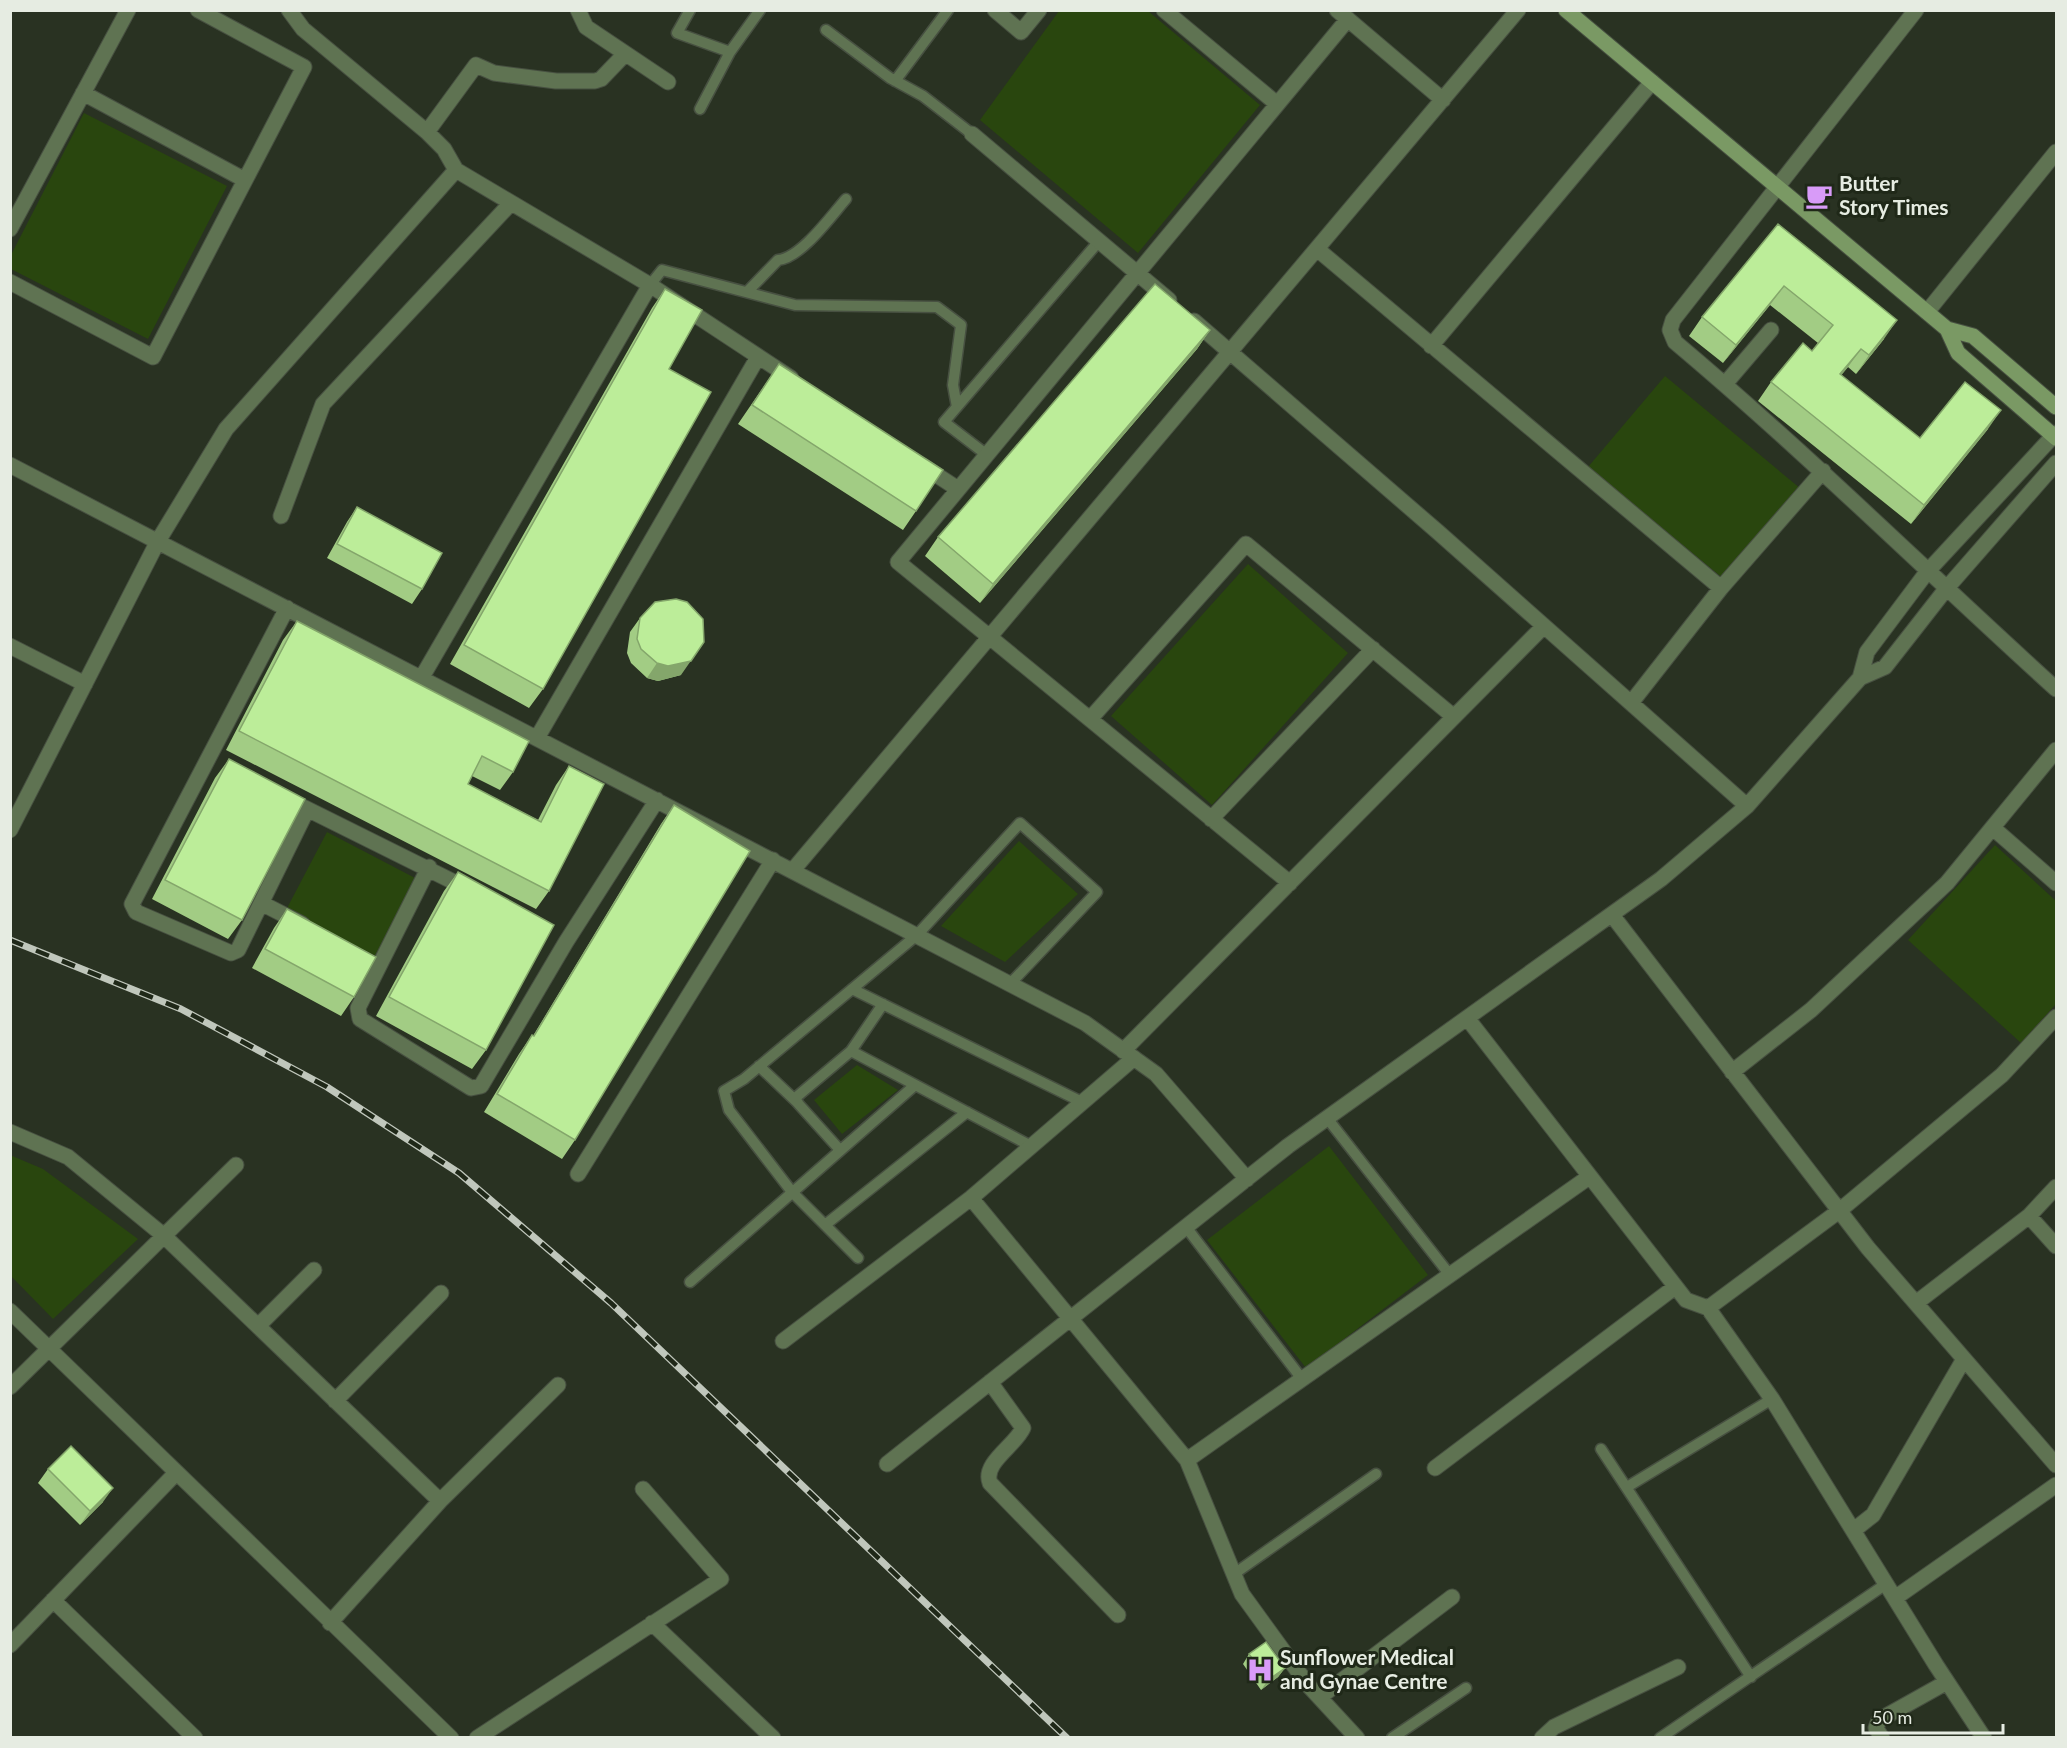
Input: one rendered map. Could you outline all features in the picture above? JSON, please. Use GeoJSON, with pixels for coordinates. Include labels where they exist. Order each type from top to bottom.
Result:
{"type":"FeatureCollection","features":[{"type":"Feature","properties":{"kind":"main road"},"geometry":{"type":"LineString","coordinates":[[1566,10],[1947,329],[1958,353],[2055,435]]}},
{"type":"Feature","properties":{"kind":"main road"},"geometry":{"type":"LineString","coordinates":[[1947,329],[1973,336],[2056,407]]}},
{"type":"Feature","properties":{"kind":"street"},"geometry":{"type":"LineString","coordinates":[[10,228],[128,10]]}},
{"type":"Feature","properties":{"kind":"street"},"geometry":{"type":"LineString","coordinates":[[10,282],[153,357],[304,68],[198,10]]}},
{"type":"Feature","properties":{"kind":"street"},"geometry":{"type":"LineString","coordinates":[[289,10],[303,28],[428,132],[444,149],[456,170],[650,285],[808,390]]}},
{"type":"Feature","properties":{"kind":"street"},"geometry":{"type":"LineString","coordinates":[[578,10],[586,27],[669,82]]}},
{"type":"Feature","properties":{"kind":"street"},"geometry":{"type":"LineString","coordinates":[[995,10],[1021,32],[1040,10]]}},
{"type":"Feature","properties":{"kind":"street"},"geometry":{"type":"LineString","coordinates":[[1164,10],[1277,104]]}},
{"type":"Feature","properties":{"kind":"street"},"geometry":{"type":"LineString","coordinates":[[793,870],[1518,10]]}},
{"type":"Feature","properties":{"kind":"street"},"geometry":{"type":"LineString","coordinates":[[1912,12],[1672,320],[1670,330],[1675,342],[1823,471],[1927,572],[2056,689]]}},
{"type":"Feature","properties":{"kind":"street"},"geometry":{"type":"LineString","coordinates":[[1290,883],[898,562],[1277,104],[1342,15],[1443,100]]}},
{"type":"Feature","properties":{"kind":"street"},"geometry":{"type":"LineString","coordinates":[[428,132],[476,65],[495,73],[556,81],[595,81],[601,79],[625,54]]}},
{"type":"Feature","properties":{"kind":"street"},"geometry":{"type":"LineString","coordinates":[[1431,346],[1652,82]]}},
{"type":"Feature","properties":{"kind":"street"},"geometry":{"type":"LineString","coordinates":[[83,93],[245,180]]}},
{"type":"Feature","properties":{"kind":"street"},"geometry":{"type":"LineString","coordinates":[[972,134],[1230,352],[1747,806]]}},
{"type":"Feature","properties":{"kind":"street"},"geometry":{"type":"LineString","coordinates":[[1927,312],[2056,152]]}},
{"type":"Feature","properties":{"kind":"street"},"geometry":{"type":"LineString","coordinates":[[10,830],[158,541],[226,429],[456,170]]}},
{"type":"Feature","properties":{"kind":"street"},"geometry":{"type":"LineString","coordinates":[[281,516],[323,404],[511,203]]}},
{"type":"Feature","properties":{"kind":"street"},"geometry":{"type":"LineString","coordinates":[[1317,249],[1721,588]]}},
{"type":"Feature","properties":{"kind":"street"},"geometry":{"type":"LineString","coordinates":[[422,677],[650,285]]}},
{"type":"Feature","properties":{"kind":"street"},"geometry":{"type":"LineString","coordinates":[[1725,384],[1771,330]]}},
{"type":"Feature","properties":{"kind":"street"},"geometry":{"type":"LineString","coordinates":[[537,738],[758,357]]}},
{"type":"Feature","properties":{"kind":"street"},"geometry":{"type":"LineString","coordinates":[[1860,678],[1867,652],[1927,572],[2055,435]]}},
{"type":"Feature","properties":{"kind":"street"},"geometry":{"type":"LineString","coordinates":[[908,456],[958,489]]}},
{"type":"Feature","properties":{"kind":"street"},"geometry":{"type":"LineString","coordinates":[[887,1464],[1247,1179],[1327,1118],[1661,879],[1747,806],[1860,678],[1885,667],[1946,589],[2056,463]]}},
{"type":"Feature","properties":{"kind":"street"},"geometry":{"type":"LineString","coordinates":[[10,465],[1085,1023],[1156,1074],[1247,1179]]}},
{"type":"Feature","properties":{"kind":"street"},"geometry":{"type":"LineString","coordinates":[[1631,703],[1721,588],[1823,471]]}},
{"type":"Feature","properties":{"kind":"street"},"geometry":{"type":"LineString","coordinates":[[1090,719],[1246,544],[1454,717]]}},
{"type":"Feature","properties":{"kind":"street"},"geometry":{"type":"LineString","coordinates":[[287,608],[215,758],[132,904],[136,912],[231,953],[238,951],[308,810]]}},
{"type":"Feature","properties":{"kind":"street"},"geometry":{"type":"LineString","coordinates":[[783,1341],[971,1198],[1082,1102],[1290,883],[1544,626]]}},
{"type":"Feature","properties":{"kind":"street"},"geometry":{"type":"LineString","coordinates":[[10,646],[85,684]]}},
{"type":"Feature","properties":{"kind":"street"},"geometry":{"type":"LineString","coordinates":[[1211,819],[1373,649]]}},
{"type":"Feature","properties":{"kind":"street"},"geometry":{"type":"LineString","coordinates":[[1732,1072],[1811,1010],[1947,883],[2056,750]]}},
{"type":"Feature","properties":{"kind":"street"},"geometry":{"type":"LineString","coordinates":[[288,799],[429,867],[478,894]]}},
{"type":"Feature","properties":{"kind":"street"},"geometry":{"type":"LineString","coordinates":[[429,867],[373,963],[358,1008],[360,1019],[471,1088],[481,1086],[561,940],[657,800]]}},
{"type":"Feature","properties":{"kind":"street"},"geometry":{"type":"LineString","coordinates":[[1993,828],[2056,883]]}},
{"type":"Feature","properties":{"kind":"street"},"geometry":{"type":"LineString","coordinates":[[578,1174],[773,860]]}},
{"type":"Feature","properties":{"kind":"street"},"geometry":{"type":"LineString","coordinates":[[263,903],[315,932]]}},
{"type":"Feature","properties":{"kind":"street"},"geometry":{"type":"LineString","coordinates":[[1612,915],[1839,1211],[2056,1465]]}},
{"type":"Feature","properties":{"kind":"street"},"geometry":{"type":"LineString","coordinates":[[1708,1308],[1839,1211],[2002,1075],[2056,1017]]}},
{"type":"Feature","properties":{"kind":"street"},"geometry":{"type":"LineString","coordinates":[[1467,1018],[1675,1287],[1686,1300],[1708,1308],[1772,1399],[1947,1682],[1984,1737]]}},
{"type":"Feature","properties":{"kind":"street"},"geometry":{"type":"LineString","coordinates":[[10,1132],[68,1158],[163,1235],[440,1501]]}},
{"type":"Feature","properties":{"kind":"street"},"geometry":{"type":"LineString","coordinates":[[10,1387],[48,1347],[236,1165]]}},
{"type":"Feature","properties":{"kind":"street"},"geometry":{"type":"LineString","coordinates":[[1187,1460],[1589,1177]]}},
{"type":"Feature","properties":{"kind":"street"},"geometry":{"type":"LineString","coordinates":[[1916,1303],[2029,1216],[2056,1187]]}},
{"type":"Feature","properties":{"kind":"street"},"geometry":{"type":"LineString","coordinates":[[971,1198],[1187,1460],[1242,1594],[1320,1697],[1357,1737]]}},
{"type":"Feature","properties":{"kind":"street"},"geometry":{"type":"LineString","coordinates":[[2029,1216],[2056,1246]]}},
{"type":"Feature","properties":{"kind":"street"},"geometry":{"type":"LineString","coordinates":[[258,1326],[314,1270]]}},
{"type":"Feature","properties":{"kind":"street"},"geometry":{"type":"LineString","coordinates":[[1435,1468],[1675,1287]]}},
{"type":"Feature","properties":{"kind":"street"},"geometry":{"type":"LineString","coordinates":[[335,1401],[441,1293]]}},
{"type":"Feature","properties":{"kind":"street"},"geometry":{"type":"LineString","coordinates":[[10,1311],[330,1623],[451,1737]]}},
{"type":"Feature","properties":{"kind":"street"},"geometry":{"type":"LineString","coordinates":[[1854,1530],[1873,1515],[1964,1359]]}},
{"type":"Feature","properties":{"kind":"street"},"geometry":{"type":"LineString","coordinates":[[990,1382],[1023,1428],[990,1469],[988,1478],[990,1483],[1118,1615]]}},
{"type":"Feature","properties":{"kind":"street"},"geometry":{"type":"LineString","coordinates":[[330,1623],[440,1501],[558,1385]]}},
{"type":"Feature","properties":{"kind":"street"},"geometry":{"type":"LineString","coordinates":[[10,1645],[176,1473]]}},
{"type":"Feature","properties":{"kind":"street"},"geometry":{"type":"LineString","coordinates":[[1895,1598],[2056,1485]]}},
{"type":"Feature","properties":{"kind":"street"},"geometry":{"type":"LineString","coordinates":[[477,1737],[721,1579],[643,1489]]}},
{"type":"Feature","properties":{"kind":"street"},"geometry":{"type":"LineString","coordinates":[[1320,1697],[1452,1597]]}},
{"type":"Feature","properties":{"kind":"street"},"geometry":{"type":"LineString","coordinates":[[53,1600],[195,1737]]}},
{"type":"Feature","properties":{"kind":"street"},"geometry":{"type":"LineString","coordinates":[[652,1623],[773,1737]]}},
{"type":"Feature","properties":{"kind":"street"},"geometry":{"type":"LineString","coordinates":[[1542,1737],[1554,1727],[1678,1667]]}},
{"type":"Feature","properties":{"kind":"street"},"geometry":{"type":"LineString","coordinates":[[1882,1737],[1876,1728],[1879,1720],[1947,1682]]}},
{"type":"Feature","properties":{"kind":"lane"},"geometry":{"type":"LineString","coordinates":[[690,10],[677,33],[730,52]]}},
{"type":"Feature","properties":{"kind":"lane"},"geometry":{"type":"LineString","coordinates":[[699,110],[730,52],[760,10]]}},
{"type":"Feature","properties":{"kind":"lane"},"geometry":{"type":"LineString","coordinates":[[895,81],[948,10]]}},
{"type":"Feature","properties":{"kind":"lane"},"geometry":{"type":"LineString","coordinates":[[826,30],[895,81],[922,96],[972,134]]}},
{"type":"Feature","properties":{"kind":"lane"},"geometry":{"type":"LineString","coordinates":[[748,291],[778,260],[786,259],[814,236],[846,199]]}},
{"type":"Feature","properties":{"kind":"lane"},"geometry":{"type":"LineString","coordinates":[[987,455],[944,422],[1100,240]]}},
{"type":"Feature","properties":{"kind":"lane"},"geometry":{"type":"LineString","coordinates":[[650,285],[662,270],[795,305],[937,307],[961,325],[953,385],[957,407]]}},
{"type":"Feature","properties":{"kind":"lane"},"geometry":{"type":"LineString","coordinates":[[858,1258],[792,1192],[729,1110],[724,1091],[759,1066],[917,935],[1020,823],[1097,892],[1010,984]]}},
{"type":"Feature","properties":{"kind":"lane"},"geometry":{"type":"LineString","coordinates":[[852,989],[1082,1102]]}},
{"type":"Feature","properties":{"kind":"lane"},"geometry":{"type":"LineString","coordinates":[[840,1150],[794,1099],[851,1051],[884,1004]]}},
{"type":"Feature","properties":{"kind":"lane"},"geometry":{"type":"LineString","coordinates":[[851,1051],[1031,1146]]}},
{"type":"Feature","properties":{"kind":"lane"},"geometry":{"type":"LineString","coordinates":[[759,1066],[800,1106]]}},
{"type":"Feature","properties":{"kind":"lane"},"geometry":{"type":"LineString","coordinates":[[690,1282],[914,1086]]}},
{"type":"Feature","properties":{"kind":"lane"},"geometry":{"type":"LineString","coordinates":[[825,1225],[967,1112]]}},
{"type":"Feature","properties":{"kind":"lane"},"geometry":{"type":"LineString","coordinates":[[1327,1118],[1450,1275]]}},
{"type":"Feature","properties":{"kind":"lane"},"geometry":{"type":"LineString","coordinates":[[1186,1227],[1302,1379]]}},
{"type":"Feature","properties":{"kind":"lane"},"geometry":{"type":"LineString","coordinates":[[1627,1488],[1772,1399]]}},
{"type":"Feature","properties":{"kind":"lane"},"geometry":{"type":"LineString","coordinates":[[1601,1449],[1751,1677]]}},
{"type":"Feature","properties":{"kind":"lane"},"geometry":{"type":"LineString","coordinates":[[1234,1574],[1376,1474]]}},
{"type":"Feature","properties":{"kind":"lane"},"geometry":{"type":"LineString","coordinates":[[1660,1737],[1886,1584]]}},
{"type":"Feature","properties":{"kind":"lane"},"geometry":{"type":"LineString","coordinates":[[1392,1737],[1466,1688]]}},
{"type":"Feature","properties":{"kind":"green space"},"geometry":{"type":"Polygon","coordinates":[[[1059,11],[1148,11],[1260,105],[1138,253],[980,120],[1059,11]]]}},
{"type":"Feature","properties":{"kind":"green space"},"geometry":{"type":"Polygon","coordinates":[[[84,113],[227,186],[148,339],[11,269],[11,255],[84,113]]]}},
{"type":"Feature","properties":{"kind":"green space"},"geometry":{"type":"Polygon","coordinates":[[[1665,376],[1801,489],[1725,580],[1588,467],[1665,376]]]}},
{"type":"Feature","properties":{"kind":"green space"},"geometry":{"type":"Polygon","coordinates":[[[1248,564],[1348,653],[1212,805],[1111,716],[1248,564]]]}},
{"type":"Feature","properties":{"kind":"green space"},"geometry":{"type":"Polygon","coordinates":[[[327,832],[417,879],[376,956],[286,910],[327,832]]]}},
{"type":"Feature","properties":{"kind":"green space"},"geometry":{"type":"Polygon","coordinates":[[[1019,841],[1078,894],[1005,962],[941,926],[1019,841]]]}},
{"type":"Feature","properties":{"kind":"green space"},"geometry":{"type":"Polygon","coordinates":[[[1995,845],[2056,901],[2056,1004],[2021,1043],[1908,940],[1995,845]]]}},
{"type":"Feature","properties":{"kind":"green space"},"geometry":{"type":"Polygon","coordinates":[[[857,1065],[898,1090],[842,1134],[814,1100],[857,1065]]]}},
{"type":"Feature","properties":{"kind":"green space"},"geometry":{"type":"Polygon","coordinates":[[[1329,1146],[1428,1275],[1306,1368],[1207,1240],[1329,1146]]]}},
{"type":"Feature","properties":{"kind":"green space"},"geometry":{"type":"Polygon","coordinates":[[[10,1155],[43,1169],[138,1239],[53,1319],[11,1276],[10,1155]]]}},
{"type":"Feature","properties":{"kind":"building"},"geometry":{"type":"Polygon","coordinates":[[[1778,224],[1897,320],[1869,355],[1861,349],[1840,374],[1920,438],[1965,382],[2001,410],[1924,505],[1771,382],[1803,343],[1812,351],[1833,325],[1784,286],[1736,345],[1702,317],[1778,224]]]}},
{"type":"Feature","properties":{"kind":"building"},"geometry":{"type":"Polygon","coordinates":[[[1155,284],[1210,330],[993,584],[938,537],[1155,284]]]}},
{"type":"Feature","properties":{"kind":"building"},"geometry":{"type":"Polygon","coordinates":[[[665,289],[702,310],[669,369],[711,392],[543,689],[464,645],[665,289]]]}},
{"type":"Feature","properties":{"kind":"building"},"geometry":{"type":"Polygon","coordinates":[[[779,364],[943,470],[916,511],[752,405],[779,364]]]}},
{"type":"Feature","properties":{"kind":"building"},"geometry":{"type":"Polygon","coordinates":[[[357,507],[442,553],[422,589],[337,544],[357,507]]]}},
{"type":"Feature","properties":{"kind":"building"},"geometry":{"type":"Polygon","coordinates":[[[676,599],[687,602],[703,619],[704,642],[691,661],[668,666],[657,663],[641,649],[637,639],[640,618],[655,602],[676,599]]]}},
{"type":"Feature","properties":{"kind":"building"},"geometry":{"type":"Polygon","coordinates":[[[297,621],[529,741],[513,772],[482,756],[468,784],[541,822],[569,766],[604,784],[549,891],[239,731],[297,621]]]}},
{"type":"Feature","properties":{"kind":"building"},"geometry":{"type":"Polygon","coordinates":[[[229,759],[305,799],[242,920],[165,880],[229,759]]]}},
{"type":"Feature","properties":{"kind":"building"},"geometry":{"type":"Polygon","coordinates":[[[674,805],[750,851],[575,1140],[497,1094],[674,805]]]}},
{"type":"Feature","properties":{"kind":"building"},"geometry":{"type":"Polygon","coordinates":[[[458,872],[554,925],[486,1050],[389,997],[458,872]]]}},
{"type":"Feature","properties":{"kind":"building"},"geometry":{"type":"Polygon","coordinates":[[[287,909],[376,957],[354,997],[265,949],[287,909]]]}},
{"type":"Feature","properties":{"kind":"building"},"geometry":{"type":"Polygon","coordinates":[[[71,1446],[113,1488],[90,1511],[48,1469],[71,1446]]]}},
{"type":"Feature","properties":{"kind":"building"},"geometry":{"type":"Polygon","coordinates":[[[1266,1642],[1285,1668],[1268,1680],[1249,1654],[1266,1642]]]}},
{"type":"Feature","properties":{"kind":"railway"},"geometry":{"type":"LineString","coordinates":[[10,940],[181,1009],[327,1087],[459,1173],[611,1303],[1067,1738]]}},
{"type":"Feature","properties":{"kind":"place","name":"Butter Story Times"},"geometry":{"type":"Point","coordinates":[1819,196]}},
{"type":"Feature","properties":{"kind":"place","name":"Sunflower Medical and Gynae Centre"},"geometry":{"type":"Point","coordinates":[1260,1670]}}]}
